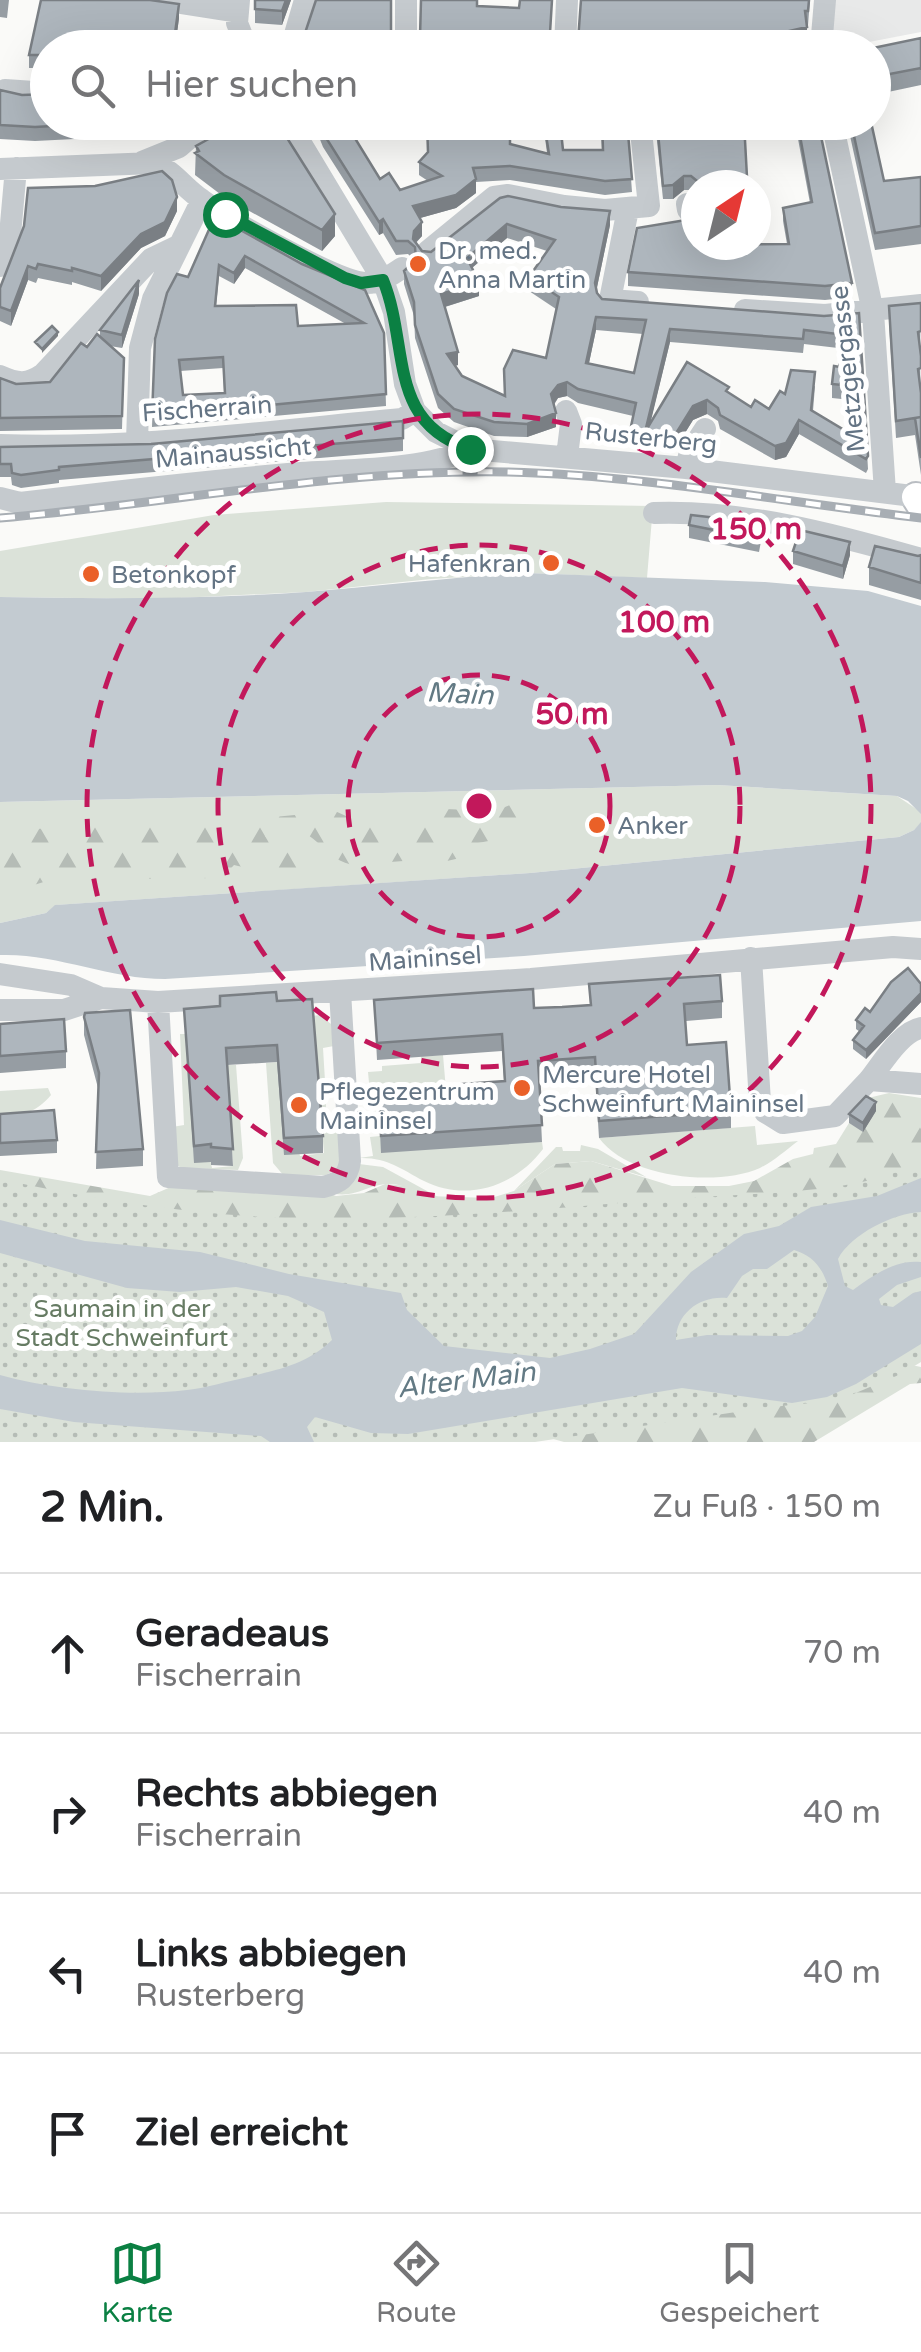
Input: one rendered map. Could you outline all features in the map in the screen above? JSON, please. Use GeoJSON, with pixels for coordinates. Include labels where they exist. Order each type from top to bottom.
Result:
{"type":"FeatureCollection","features":[{"type":"Feature","properties":{"kind":"street"},"geometry":{"type":"LineString","coordinates":[[161,0],[238,12]]}},
{"type":"Feature","properties":{"kind":"street"},"geometry":{"type":"LineString","coordinates":[[296,30],[305,0]]}},
{"type":"Feature","properties":{"kind":"street"},"geometry":{"type":"LineString","coordinates":[[406,0],[406,30]]}},
{"type":"Feature","properties":{"kind":"street"},"geometry":{"type":"LineString","coordinates":[[565,30],[567,0]]}},
{"type":"Feature","properties":{"kind":"street"},"geometry":{"type":"LineString","coordinates":[[822,30],[825,0]]}},
{"type":"Feature","properties":{"kind":"street"},"geometry":{"type":"LineString","coordinates":[[5,90],[30,92]]}},
{"type":"Feature","properties":{"kind":"street"},"geometry":{"type":"LineString","coordinates":[[142,162],[186,140]]}},
{"type":"Feature","properties":{"kind":"street"},"geometry":{"type":"LineString","coordinates":[[0,266],[10,235],[8,168],[142,162],[170,170],[202,200],[345,278],[361,283],[392,274],[300,140]]}},
{"type":"Feature","properties":{"kind":"street"},"geometry":{"type":"LineString","coordinates":[[640,140],[639,207],[610,300],[668,304]]}},
{"type":"Feature","properties":{"kind":"street","name":"Metzgergasse"},"geometry":{"type":"LineString","coordinates":[[833,140],[837,183],[873,312],[885,492]]}},
{"type":"Feature","properties":{"kind":"street"},"geometry":{"type":"LineString","coordinates":[[428,251],[494,198],[508,194],[564,206],[605,210],[639,207]]}},
{"type":"Feature","properties":{"kind":"street"},"geometry":{"type":"LineString","coordinates":[[138,441],[140,348],[153,299],[202,200]]}},
{"type":"Feature","properties":{"kind":"street"},"geometry":{"type":"LineString","coordinates":[[0,376],[30,383],[43,374],[152,259],[176,248]]}},
{"type":"Feature","properties":{"kind":"street","name":"Rusterberg"},"geometry":{"type":"LineString","coordinates":[[392,274],[405,384],[416,411],[436,432],[470,449],[686,468],[920,499]]}},
{"type":"Feature","properties":{"kind":"street"},"geometry":{"type":"LineString","coordinates":[[725,309],[824,315],[921,305]]}},
{"type":"Feature","properties":{"kind":"street","name":"Fischerrain"},"geometry":{"type":"LineString","coordinates":[[0,445],[61,447],[138,441],[402,419],[416,411]]}},
{"type":"Feature","properties":{"kind":"street"},"geometry":{"type":"LineString","coordinates":[[566,411],[571,424],[566,456]]}},
{"type":"Feature","properties":{"kind":"street"},"geometry":{"type":"LineString","coordinates":[[686,468],[690,452],[705,430]]}},
{"type":"Feature","properties":{"kind":"street","name":"Mainaussicht"},"geometry":{"type":"LineString","coordinates":[[0,498],[20,503],[205,481],[410,464],[448,459],[470,449]]}},
{"type":"Feature","properties":{"kind":"street"},"geometry":{"type":"LineString","coordinates":[[654,513],[698,511],[758,520],[921,559]]}},
{"type":"Feature","properties":{"kind":"street","name":"Maininsel"},"geometry":{"type":"LineString","coordinates":[[101,998],[158,1002],[531,978],[894,947],[921,949]]}},
{"type":"Feature","properties":{"kind":"street"},"geometry":{"type":"LineString","coordinates":[[751,958],[760,1102],[765,1112],[784,1123],[834,1116],[904,1038],[921,1028]]}},
{"type":"Feature","properties":{"kind":"street"},"geometry":{"type":"LineString","coordinates":[[0,974],[71,985],[101,998]]}},
{"type":"Feature","properties":{"kind":"street"},"geometry":{"type":"LineString","coordinates":[[158,1002],[168,1177],[323,1187],[344,1178],[350,1161],[340,991]]}},
{"type":"Feature","properties":{"kind":"street"},"geometry":{"type":"LineString","coordinates":[[0,1010],[64,1010],[101,998]]}},
{"type":"Feature","properties":{"kind":"street"},"geometry":{"type":"LineString","coordinates":[[869,1080],[921,1084]]}},
{"type":"Feature","properties":{"kind":"shaded area"},"geometry":{"type":"Polygon","coordinates":[[[829,0],[921,0],[921,32],[891,38],[891,30],[825,30],[829,0]]]}},
{"type":"Feature","properties":{"kind":"green space"},"geometry":{"type":"Polygon","coordinates":[[[386,502],[653,506],[647,578],[527,573],[306,592],[158,599],[0,597],[0,551],[214,515],[386,502]]]}},
{"type":"Feature","properties":{"kind":"green space"},"geometry":{"type":"Polygon","coordinates":[[[717,785],[897,796],[921,812],[921,823],[899,837],[530,873],[56,905],[46,913],[0,923],[0,802],[717,785]]]}},
{"type":"Feature","properties":{"kind":"green space"},"geometry":{"type":"Polygon","coordinates":[[[522,800],[537,804],[547,817],[504,838],[478,843],[473,855],[447,861],[431,854],[417,860],[390,862],[389,852],[375,844],[367,866],[350,864],[337,859],[308,835],[283,830],[265,836],[278,851],[300,852],[316,865],[317,874],[294,876],[275,868],[234,865],[222,878],[50,880],[0,893],[0,830],[213,823],[335,811],[370,827],[445,809],[495,811],[522,800]]]}},
{"type":"Feature","properties":{"kind":"green space"},"geometry":{"type":"Polygon","coordinates":[[[320,1015],[331,1024],[334,1046],[323,1048],[325,1081],[337,1084],[325,1085],[327,1126],[340,1126],[341,1167],[326,1175],[284,1176],[273,1163],[266,1063],[277,1062],[300,1156],[324,1153],[312,1016],[320,1015]]]}},
{"type":"Feature","properties":{"kind":"green space"},"geometry":{"type":"Polygon","coordinates":[[[180,1034],[185,1034],[212,1168],[233,1166],[226,1065],[236,1065],[243,1158],[238,1170],[181,1168],[177,1165],[172,1127],[184,1125],[180,1034]]]}},
{"type":"Feature","properties":{"kind":"green space"},"geometry":{"type":"Polygon","coordinates":[[[443,1055],[447,1102],[372,1115],[368,1072],[382,1071],[382,1066],[421,1063],[421,1056],[443,1055]]]}},
{"type":"Feature","properties":{"kind":"green space"},"geometry":{"type":"Polygon","coordinates":[[[48,1088],[51,1095],[34,1109],[0,1118],[0,1091],[48,1088]]]}},
{"type":"Feature","properties":{"kind":"green space"},"geometry":{"type":"Polygon","coordinates":[[[889,1093],[921,1098],[921,1170],[733,1237],[0,1212],[0,1170],[150,1196],[173,1186],[320,1190],[336,1196],[364,1193],[385,1184],[406,1186],[427,1196],[491,1198],[514,1191],[555,1164],[591,1161],[672,1186],[729,1186],[754,1181],[793,1159],[813,1154],[814,1148],[836,1144],[849,1123],[863,1131],[868,1098],[889,1093]]]}},
{"type":"Feature","properties":{"kind":"green space"},"geometry":{"type":"Polygon","coordinates":[[[755,1126],[757,1145],[798,1141],[760,1168],[721,1177],[651,1170],[612,1152],[599,1138],[755,1126]]]}},
{"type":"Feature","properties":{"kind":"green space"},"geometry":{"type":"Polygon","coordinates":[[[370,1137],[542,1142],[543,1149],[505,1181],[474,1190],[457,1190],[424,1181],[386,1162],[359,1158],[373,1156],[370,1137]]]}},
{"type":"Feature","properties":{"kind":"green space"},"geometry":{"type":"Polygon","coordinates":[[[581,1145],[598,1149],[646,1177],[591,1161],[555,1164],[514,1191],[556,1147],[580,1151],[581,1145]]]}},
{"type":"Feature","properties":{"kind":"green space","name":"Saumain in der Stadt Schweinfurt"},"geometry":{"type":"Polygon","coordinates":[[[921,1159],[921,1362],[839,1400],[535,1442],[0,1442],[0,1179],[196,1212],[363,1219],[815,1189],[876,1179],[921,1159]]]}},
{"type":"Feature","properties":{"kind":"green space"},"geometry":{"type":"Polygon","coordinates":[[[359,1164],[383,1167],[438,1197],[391,1184],[351,1194],[320,1190],[359,1164]]]}},
{"type":"Feature","properties":{"kind":"green space"},"geometry":{"type":"Polygon","coordinates":[[[869,1356],[921,1367],[921,1383],[910,1384],[814,1442],[564,1442],[546,1437],[530,1442],[55,1442],[0,1419],[869,1356]]]}},
{"type":"Feature","properties":{"kind":"water","name":"Main"},"geometry":{"type":"Polygon","coordinates":[[[527,573],[765,582],[868,591],[921,606],[921,814],[897,796],[717,785],[0,802],[0,597],[268,594],[527,573]]]}},
{"type":"Feature","properties":{"kind":"water"},"geometry":{"type":"Polygon","coordinates":[[[921,822],[921,921],[524,956],[165,979],[123,975],[42,958],[0,955],[0,923],[46,913],[55,905],[530,873],[899,837],[921,822]]]}},
{"type":"Feature","properties":{"kind":"water","name":"Alter Main"},"geometry":{"type":"Polygon","coordinates":[[[921,1178],[921,1212],[874,1226],[844,1250],[838,1259],[845,1286],[853,1290],[894,1266],[921,1262],[921,1277],[897,1285],[879,1299],[881,1305],[893,1307],[921,1291],[921,1344],[827,1397],[792,1403],[682,1388],[408,1434],[371,1433],[315,1417],[307,1427],[314,1442],[270,1442],[261,1436],[74,1422],[0,1409],[0,1375],[93,1391],[187,1390],[293,1365],[332,1340],[324,1312],[288,1296],[236,1287],[180,1292],[127,1288],[0,1253],[0,1220],[85,1241],[200,1252],[289,1274],[401,1293],[407,1310],[444,1346],[550,1358],[634,1334],[691,1272],[744,1234],[779,1226],[811,1207],[877,1196],[921,1178]],[[794,1250],[767,1269],[753,1269],[742,1276],[727,1298],[708,1299],[692,1307],[680,1321],[676,1340],[707,1335],[788,1336],[802,1331],[815,1317],[828,1286],[816,1263],[794,1250]]]}},
{"type":"Feature","properties":{"kind":"building"},"geometry":{"type":"Polygon","coordinates":[[[41,0],[150,0],[179,4],[175,30],[34,30],[41,0]]]}},
{"type":"Feature","properties":{"kind":"building"},"geometry":{"type":"Polygon","coordinates":[[[255,0],[286,0],[282,11],[255,9],[255,0]]]}},
{"type":"Feature","properties":{"kind":"building"},"geometry":{"type":"Polygon","coordinates":[[[316,0],[391,0],[391,30],[306,30],[316,0]]]}},
{"type":"Feature","properties":{"kind":"building"},"geometry":{"type":"Polygon","coordinates":[[[421,0],[477,0],[477,6],[519,8],[520,0],[552,0],[550,30],[420,30],[421,0]]]}},
{"type":"Feature","properties":{"kind":"building"},"geometry":{"type":"Polygon","coordinates":[[[581,0],[809,0],[805,11],[807,27],[794,30],[579,30],[581,0]]]}},
{"type":"Feature","properties":{"kind":"building"},"geometry":{"type":"Polygon","coordinates":[[[921,38],[921,68],[891,74],[891,44],[921,38]]]}},
{"type":"Feature","properties":{"kind":"building"},"geometry":{"type":"Polygon","coordinates":[[[0,90],[30,95],[30,127],[0,125],[0,90]]]}},
{"type":"Feature","properties":{"kind":"building"},"geometry":{"type":"Polygon","coordinates":[[[207,140],[288,140],[335,214],[322,230],[224,175],[195,153],[199,151],[196,146],[207,140]]]}},
{"type":"Feature","properties":{"kind":"building"},"geometry":{"type":"Polygon","coordinates":[[[327,140],[356,140],[380,179],[389,173],[400,190],[442,176],[419,162],[428,152],[428,140],[510,140],[510,144],[549,154],[547,140],[562,140],[563,150],[603,150],[603,140],[629,140],[632,179],[605,181],[510,166],[473,168],[476,179],[456,195],[413,206],[422,222],[413,239],[422,251],[431,252],[500,198],[508,196],[561,207],[610,211],[595,283],[602,299],[824,316],[859,313],[868,456],[866,459],[799,420],[786,443],[775,446],[720,415],[718,408],[707,400],[693,406],[675,435],[630,431],[636,403],[578,389],[567,382],[551,394],[556,413],[527,424],[494,422],[454,409],[438,394],[415,325],[414,302],[404,271],[416,260],[415,247],[408,241],[396,241],[383,219],[379,222],[327,140]],[[507,224],[467,258],[479,282],[441,294],[458,352],[447,354],[462,376],[505,396],[504,369],[513,350],[546,358],[559,297],[529,277],[555,240],[507,224]],[[596,317],[586,363],[634,373],[646,320],[596,317]],[[670,329],[645,432],[687,362],[729,387],[726,391],[751,407],[755,400],[769,409],[780,391],[785,394],[791,370],[815,372],[811,410],[851,434],[851,386],[832,384],[834,366],[840,367],[838,334],[804,330],[803,339],[670,329]]]}},
{"type":"Feature","properties":{"kind":"building"},"geometry":{"type":"Polygon","coordinates":[[[659,140],[745,140],[747,170],[681,170],[681,178],[663,186],[659,140]]]}},
{"type":"Feature","properties":{"kind":"building"},"geometry":{"type":"Polygon","coordinates":[[[801,140],[822,140],[852,283],[825,286],[628,272],[637,228],[681,221],[681,260],[771,260],[771,244],[789,244],[783,208],[812,202],[801,140]]]}},
{"type":"Feature","properties":{"kind":"building"},"geometry":{"type":"Polygon","coordinates":[[[855,140],[875,140],[884,181],[921,177],[921,226],[875,233],[855,140]]]}},
{"type":"Feature","properties":{"kind":"building"},"geometry":{"type":"Polygon","coordinates":[[[162,171],[172,180],[177,197],[165,222],[141,234],[101,276],[72,268],[28,266],[11,311],[0,307],[0,288],[24,226],[28,188],[95,186],[162,171]]]}},
{"type":"Feature","properties":{"kind":"building"},"geometry":{"type":"Polygon","coordinates":[[[215,216],[302,264],[365,290],[384,333],[386,394],[152,416],[155,339],[167,293],[177,274],[188,277],[215,216]],[[245,256],[234,273],[219,265],[215,306],[296,305],[298,326],[364,323],[245,256]],[[223,357],[179,360],[183,395],[225,393],[223,357]]]}},
{"type":"Feature","properties":{"kind":"building"},"geometry":{"type":"Polygon","coordinates":[[[139,280],[122,335],[100,330],[139,280]]]}},
{"type":"Feature","properties":{"kind":"building"},"geometry":{"type":"Polygon","coordinates":[[[921,303],[921,417],[896,421],[889,306],[921,303]]]}},
{"type":"Feature","properties":{"kind":"building"},"geometry":{"type":"Polygon","coordinates":[[[52,326],[58,332],[42,349],[35,342],[52,326]]]}},
{"type":"Feature","properties":{"kind":"building"},"geometry":{"type":"Polygon","coordinates":[[[97,334],[124,358],[122,416],[0,418],[0,378],[16,384],[50,382],[81,343],[87,347],[97,334]]]}},
{"type":"Feature","properties":{"kind":"building"},"geometry":{"type":"Polygon","coordinates":[[[921,417],[921,458],[915,418],[921,417]]]}},
{"type":"Feature","properties":{"kind":"building"},"geometry":{"type":"Polygon","coordinates":[[[403,421],[403,438],[59,467],[21,475],[12,473],[11,464],[0,464],[0,447],[151,444],[403,421]]]}},
{"type":"Feature","properties":{"kind":"building"},"geometry":{"type":"Polygon","coordinates":[[[691,515],[762,523],[759,539],[689,525],[691,515]]]}},
{"type":"Feature","properties":{"kind":"building"},"geometry":{"type":"Polygon","coordinates":[[[800,530],[850,542],[843,566],[793,551],[800,530]]]}},
{"type":"Feature","properties":{"kind":"building"},"geometry":{"type":"Polygon","coordinates":[[[875,546],[921,555],[921,583],[869,567],[875,546]]]}},
{"type":"Feature","properties":{"kind":"building"},"geometry":{"type":"Polygon","coordinates":[[[908,968],[921,984],[921,993],[866,1050],[853,1040],[864,1026],[856,1020],[865,1008],[870,1012],[891,982],[908,968]]]}},
{"type":"Feature","properties":{"kind":"building"},"geometry":{"type":"Polygon","coordinates":[[[720,975],[722,1001],[684,1004],[687,1045],[726,1042],[731,1111],[599,1121],[595,1057],[538,1061],[542,1125],[381,1136],[378,1090],[505,1081],[502,1034],[377,1043],[374,1000],[533,989],[534,1008],[591,1005],[589,984],[720,975]]]}},
{"type":"Feature","properties":{"kind":"building","name":"Pflegezentrum Maininsel"},"geometry":{"type":"Polygon","coordinates":[[[276,992],[277,1001],[312,999],[323,1136],[284,1138],[277,1045],[226,1048],[233,1149],[211,1144],[194,1146],[184,1009],[220,1006],[220,996],[276,992]]]}},
{"type":"Feature","properties":{"kind":"building"},"geometry":{"type":"Polygon","coordinates":[[[130,1010],[143,1149],[96,1152],[99,1073],[84,1017],[85,1013],[130,1010]]]}},
{"type":"Feature","properties":{"kind":"building"},"geometry":{"type":"Polygon","coordinates":[[[64,1019],[66,1051],[0,1056],[0,1024],[64,1019]]]}},
{"type":"Feature","properties":{"kind":"building"},"geometry":{"type":"Polygon","coordinates":[[[866,1096],[876,1102],[863,1123],[849,1114],[866,1096]]]}},
{"type":"Feature","properties":{"kind":"building"},"geometry":{"type":"Polygon","coordinates":[[[54,1110],[57,1140],[0,1143],[0,1114],[54,1110]]]}},
{"type":"Feature","properties":{"kind":"railway"},"geometry":{"type":"LineString","coordinates":[[0,518],[379,476],[506,472],[662,484],[921,518]]}},
{"type":"Feature","properties":{"kind":"place","name":"Dr. med. Anna Martin"},"geometry":{"type":"Point","coordinates":[418,264]}},
{"type":"Feature","properties":{"kind":"place","name":"Hafenkran"},"geometry":{"type":"Point","coordinates":[551,563]}},
{"type":"Feature","properties":{"kind":"place","name":"Betonkopf"},"geometry":{"type":"Point","coordinates":[91,574]}},
{"type":"Feature","properties":{"kind":"place","name":"Anker"},"geometry":{"type":"Point","coordinates":[597,825]}},
{"type":"Feature","properties":{"kind":"place","name":"Mercure Hotel Schweinfurt Maininsel"},"geometry":{"type":"Point","coordinates":[522,1088]}},
{"type":"Feature","properties":{"kind":"place","name":"Pflegezentrum Maininsel"},"geometry":{"type":"Point","coordinates":[299,1105]}},
{"type":"Feature","properties":{"kind":"route"},"geometry":{"type":"LineString","coordinates":[[225,214],[345,278],[361,283],[383,280],[394,312],[410,400],[436,432],[470,449]]}}]}
